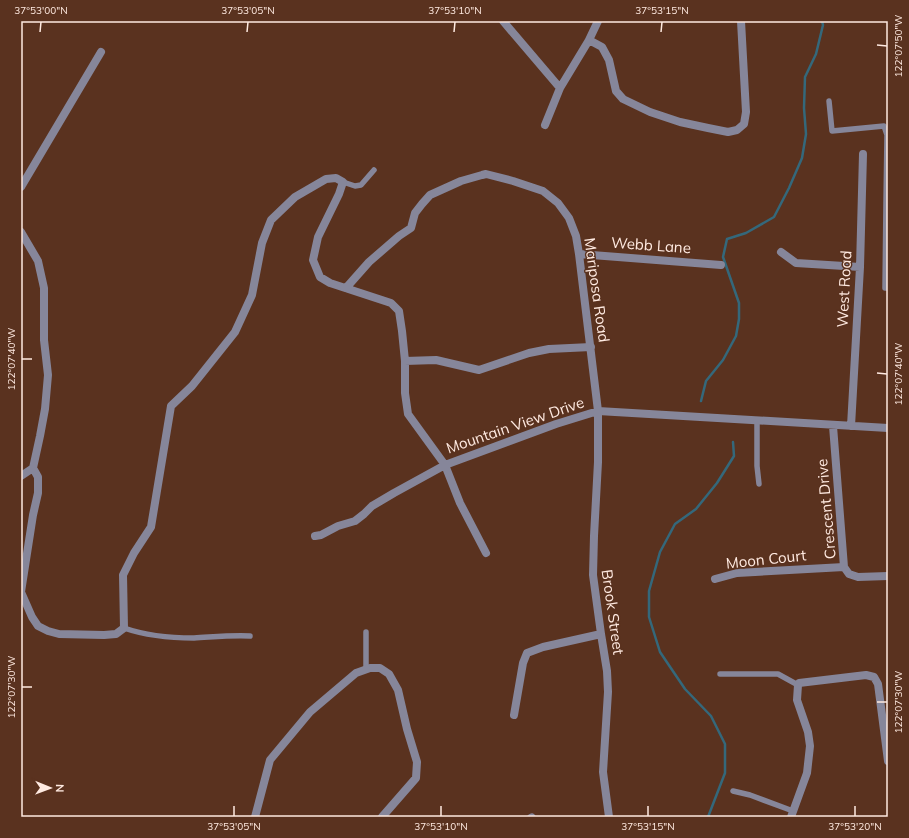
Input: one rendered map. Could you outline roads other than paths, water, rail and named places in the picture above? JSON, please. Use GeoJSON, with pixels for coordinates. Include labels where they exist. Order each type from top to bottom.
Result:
{"type":"FeatureCollection","features":[{"type":"Feature","properties":{"kind":"street"},"geometry":{"type":"LineString","coordinates":[[503,21],[560,88]]}},
{"type":"Feature","properties":{"kind":"street"},"geometry":{"type":"LineString","coordinates":[[545,125],[560,88],[589,40],[598,21]]}},
{"type":"Feature","properties":{"kind":"street"},"geometry":{"type":"LineString","coordinates":[[589,40],[602,47],[609,60],[616,91],[623,100],[650,112],[680,122],[728,132],[738,130],[744,124],[746,112],[741,21]]}},
{"type":"Feature","properties":{"kind":"street"},"geometry":{"type":"LineString","coordinates":[[21,187],[101,52]]}},
{"type":"Feature","properties":{"kind":"street","name":"West Road"},"geometry":{"type":"LineString","coordinates":[[851,426],[860,267],[863,154]]}},
{"type":"Feature","properties":{"kind":"street","name":"Mariposa Road"},"geometry":{"type":"LineString","coordinates":[[346,288],[369,262],[398,236],[411,228],[416,213],[430,195],[461,181],[486,174],[543,191],[558,203],[569,218],[576,236],[598,411]]}},
{"type":"Feature","properties":{"kind":"street"},"geometry":{"type":"LineString","coordinates":[[21,232],[38,261],[44,288],[44,340],[48,375],[40,436],[33,468],[38,478],[38,493],[33,515],[21,592],[32,617],[38,626],[59,634],[104,636],[116,634],[124,628],[123,575],[150,527],[171,406],[192,386],[235,332],[252,295],[262,243],[271,220],[295,197],[326,179],[336,178],[343,182]]}},
{"type":"Feature","properties":{"kind":"street","name":"Mountain View Drive"},"geometry":{"type":"LineString","coordinates":[[343,182],[339,194],[318,237],[313,260],[320,277],[330,283],[391,303],[399,311],[405,361],[405,393],[408,414],[445,465],[556,424],[598,411],[833,426],[888,428]]}},
{"type":"Feature","properties":{"kind":"street"},"geometry":{"type":"LineString","coordinates":[[781,252],[796,263],[860,267]]}},
{"type":"Feature","properties":{"kind":"street","name":"Webb Lane"},"geometry":{"type":"LineString","coordinates":[[579,254],[720,265]]}},
{"type":"Feature","properties":{"kind":"street"},"geometry":{"type":"LineString","coordinates":[[405,361],[436,360],[479,370],[529,353],[549,349],[591,347]]}},
{"type":"Feature","properties":{"kind":"street","name":"Brook Street"},"geometry":{"type":"LineString","coordinates":[[598,411],[598,462],[593,575],[607,670],[608,692],[603,772],[609,817]]}},
{"type":"Feature","properties":{"kind":"street","name":"Crescent Drive"},"geometry":{"type":"LineString","coordinates":[[833,426],[844,567],[849,574],[858,577],[888,576]]}},
{"type":"Feature","properties":{"kind":"street"},"geometry":{"type":"LineString","coordinates":[[315,536],[321,535],[338,526],[355,521],[372,506],[445,465],[460,503],[486,554]]}},
{"type":"Feature","properties":{"kind":"street"},"geometry":{"type":"LineString","coordinates":[[21,476],[33,468]]}},
{"type":"Feature","properties":{"kind":"street","name":"Moon Court"},"geometry":{"type":"LineString","coordinates":[[715,579],[737,573],[844,567]]}},
{"type":"Feature","properties":{"kind":"street"},"geometry":{"type":"LineString","coordinates":[[514,715],[522,663],[527,653],[543,647],[601,634]]}},
{"type":"Feature","properties":{"kind":"street"},"geometry":{"type":"LineString","coordinates":[[255,817],[270,760],[310,712],[356,673],[370,668],[380,668],[389,674],[398,690],[417,762],[416,778],[382,817]]}},
{"type":"Feature","properties":{"kind":"street"},"geometry":{"type":"LineString","coordinates":[[792,814],[807,773],[810,746],[808,732],[797,700],[799,683],[866,675],[874,677],[878,684],[888,756]]}},
{"type":"Feature","properties":{"kind":"lane"},"geometry":{"type":"LineString","coordinates":[[829,101],[832,131],[884,126],[887,135],[885,288],[888,288]]}},
{"type":"Feature","properties":{"kind":"lane"},"geometry":{"type":"LineString","coordinates":[[343,182],[355,186],[361,185],[374,170]]}},
{"type":"Feature","properties":{"kind":"lane"},"geometry":{"type":"LineString","coordinates":[[757,421],[757,466],[759,484]]}},
{"type":"Feature","properties":{"kind":"lane"},"geometry":{"type":"LineString","coordinates":[[124,628],[156,636],[193,638],[233,635],[250,636]]}},
{"type":"Feature","properties":{"kind":"lane"},"geometry":{"type":"LineString","coordinates":[[366,632],[366,670]]}},
{"type":"Feature","properties":{"kind":"lane"},"geometry":{"type":"LineString","coordinates":[[720,674],[778,674],[798,685]]}},
{"type":"Feature","properties":{"kind":"lane"},"geometry":{"type":"LineString","coordinates":[[733,791],[771,803],[792,814]]}},
{"type":"Feature","properties":{"kind":"waterway"},"geometry":{"type":"LineString","coordinates":[[701,401],[706,381],[723,360],[736,336],[739,319],[739,303],[723,257],[727,239],[746,233],[774,217],[789,188],[802,158],[806,134],[804,108],[805,77],[816,54],[823,25],[822,21]]}},
{"type":"Feature","properties":{"kind":"waterway"},"geometry":{"type":"LineString","coordinates":[[708,817],[725,773],[725,744],[711,716],[685,689],[660,652],[649,617],[649,591],[660,552],[675,524],[696,509],[717,483],[734,456],[733,442]]}}]}
